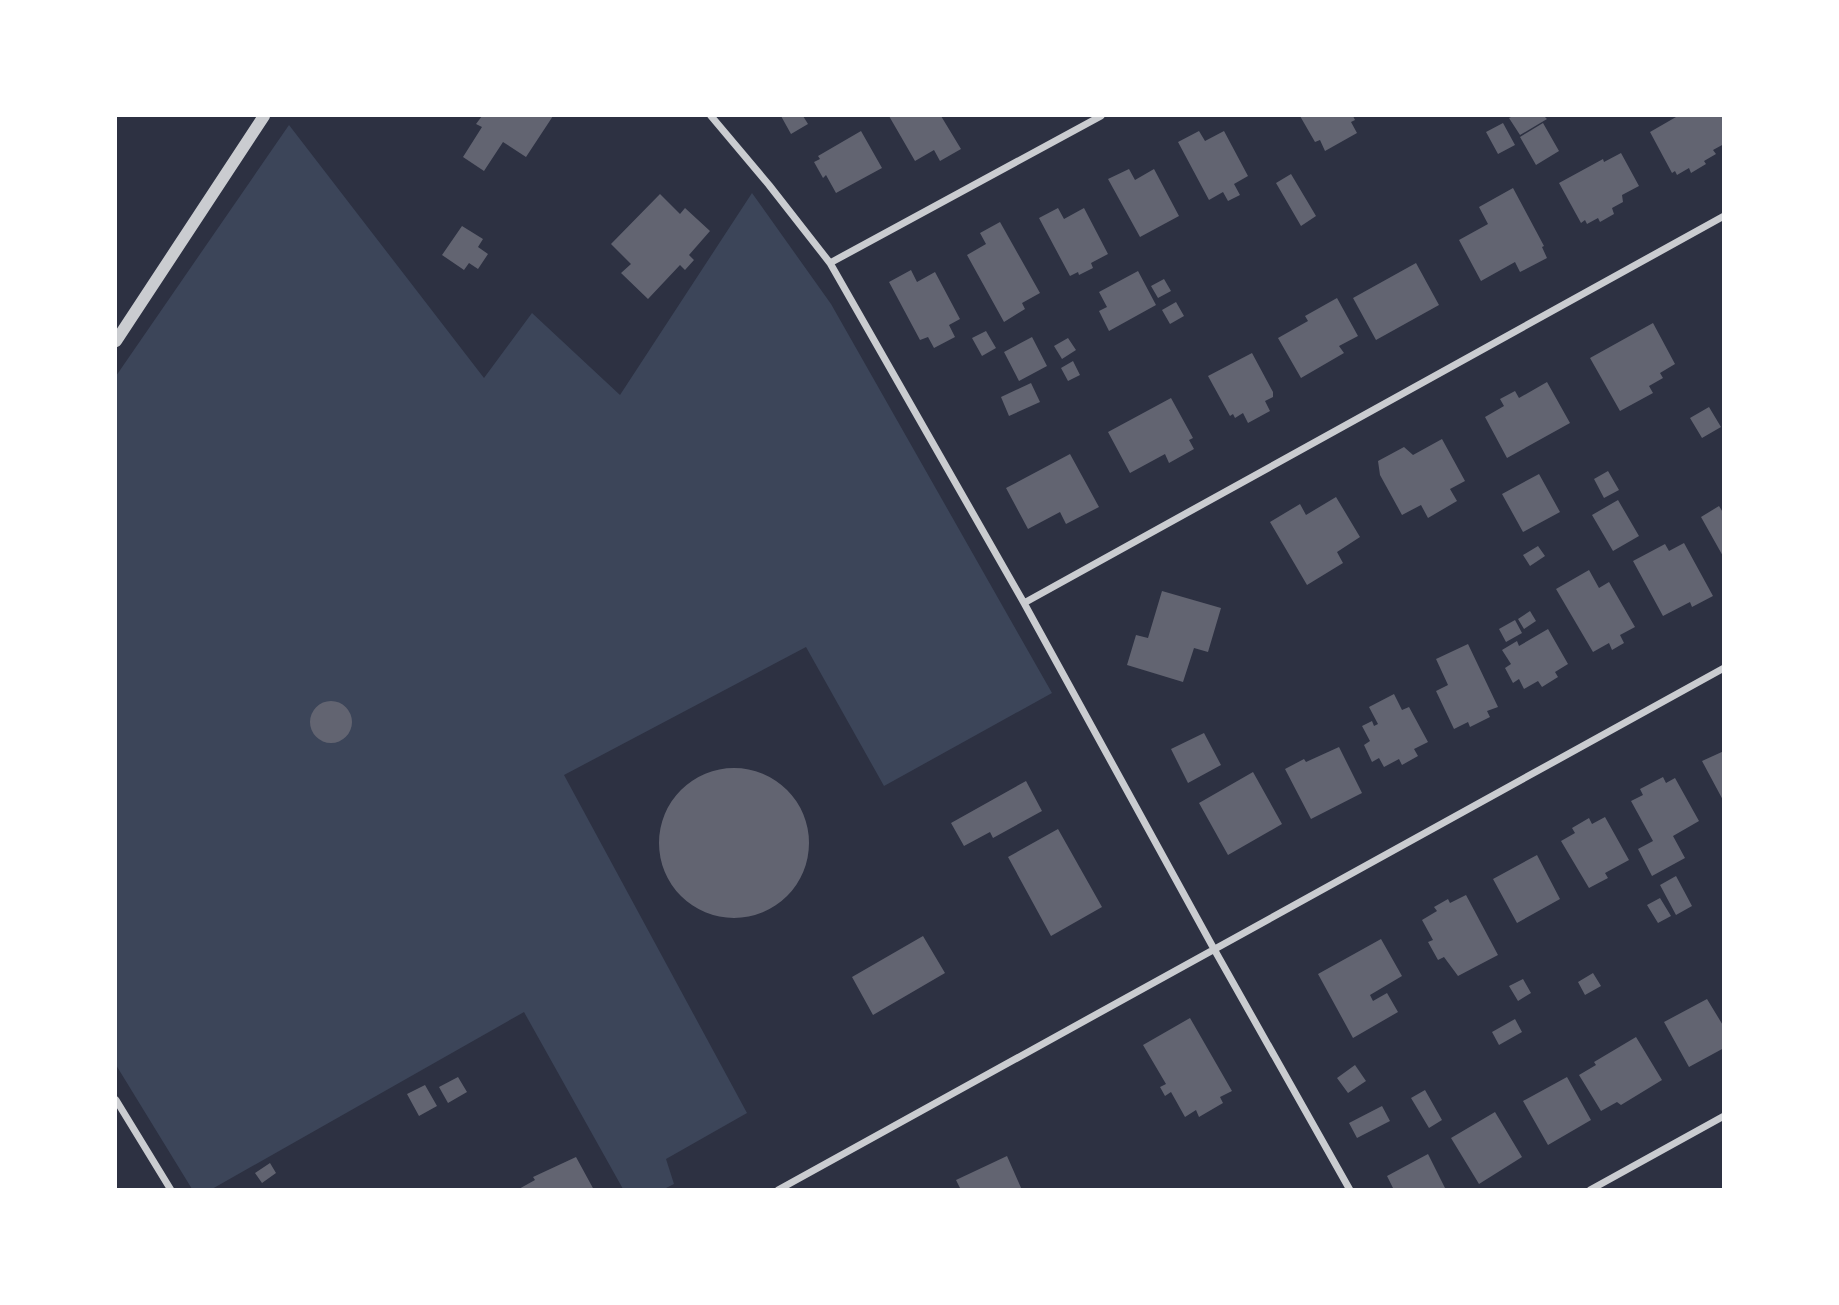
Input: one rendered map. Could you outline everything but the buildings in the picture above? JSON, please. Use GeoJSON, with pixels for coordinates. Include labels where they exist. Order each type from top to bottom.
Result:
{"type":"FeatureCollection","features":[{"type":"Feature","properties":{"kind":"street"},"geometry":{"type":"LineString","coordinates":[[116,341],[264,116]]}},
{"type":"Feature","properties":{"kind":"street"},"geometry":{"type":"LineString","coordinates":[[711,116],[830,263],[1024,603],[1214,949],[1350,1189]]}},
{"type":"Feature","properties":{"kind":"street"},"geometry":{"type":"LineString","coordinates":[[830,263],[1101,116]]}},
{"type":"Feature","properties":{"kind":"street"},"geometry":{"type":"LineString","coordinates":[[1024,603],[1724,216]]}},
{"type":"Feature","properties":{"kind":"street"},"geometry":{"type":"LineString","coordinates":[[778,1189],[1724,668]]}},
{"type":"Feature","properties":{"kind":"street"},"geometry":{"type":"LineString","coordinates":[[116,1100],[171,1189]]}},
{"type":"Feature","properties":{"kind":"street"},"geometry":{"type":"LineString","coordinates":[[1590,1189],[1724,1116]]}},
{"type":"Feature","properties":{"kind":"shaded area"},"geometry":{"type":"Polygon","coordinates":[[[289,125],[484,378],[532,313],[620,395],[752,193],[831,304],[1052,693],[884,786],[806,647],[564,775],[747,1113],[666,1159],[674,1184],[664,1189],[623,1189],[524,1012],[212,1189],[192,1189],[116,1065],[116,376],[289,125]]]}}]}
